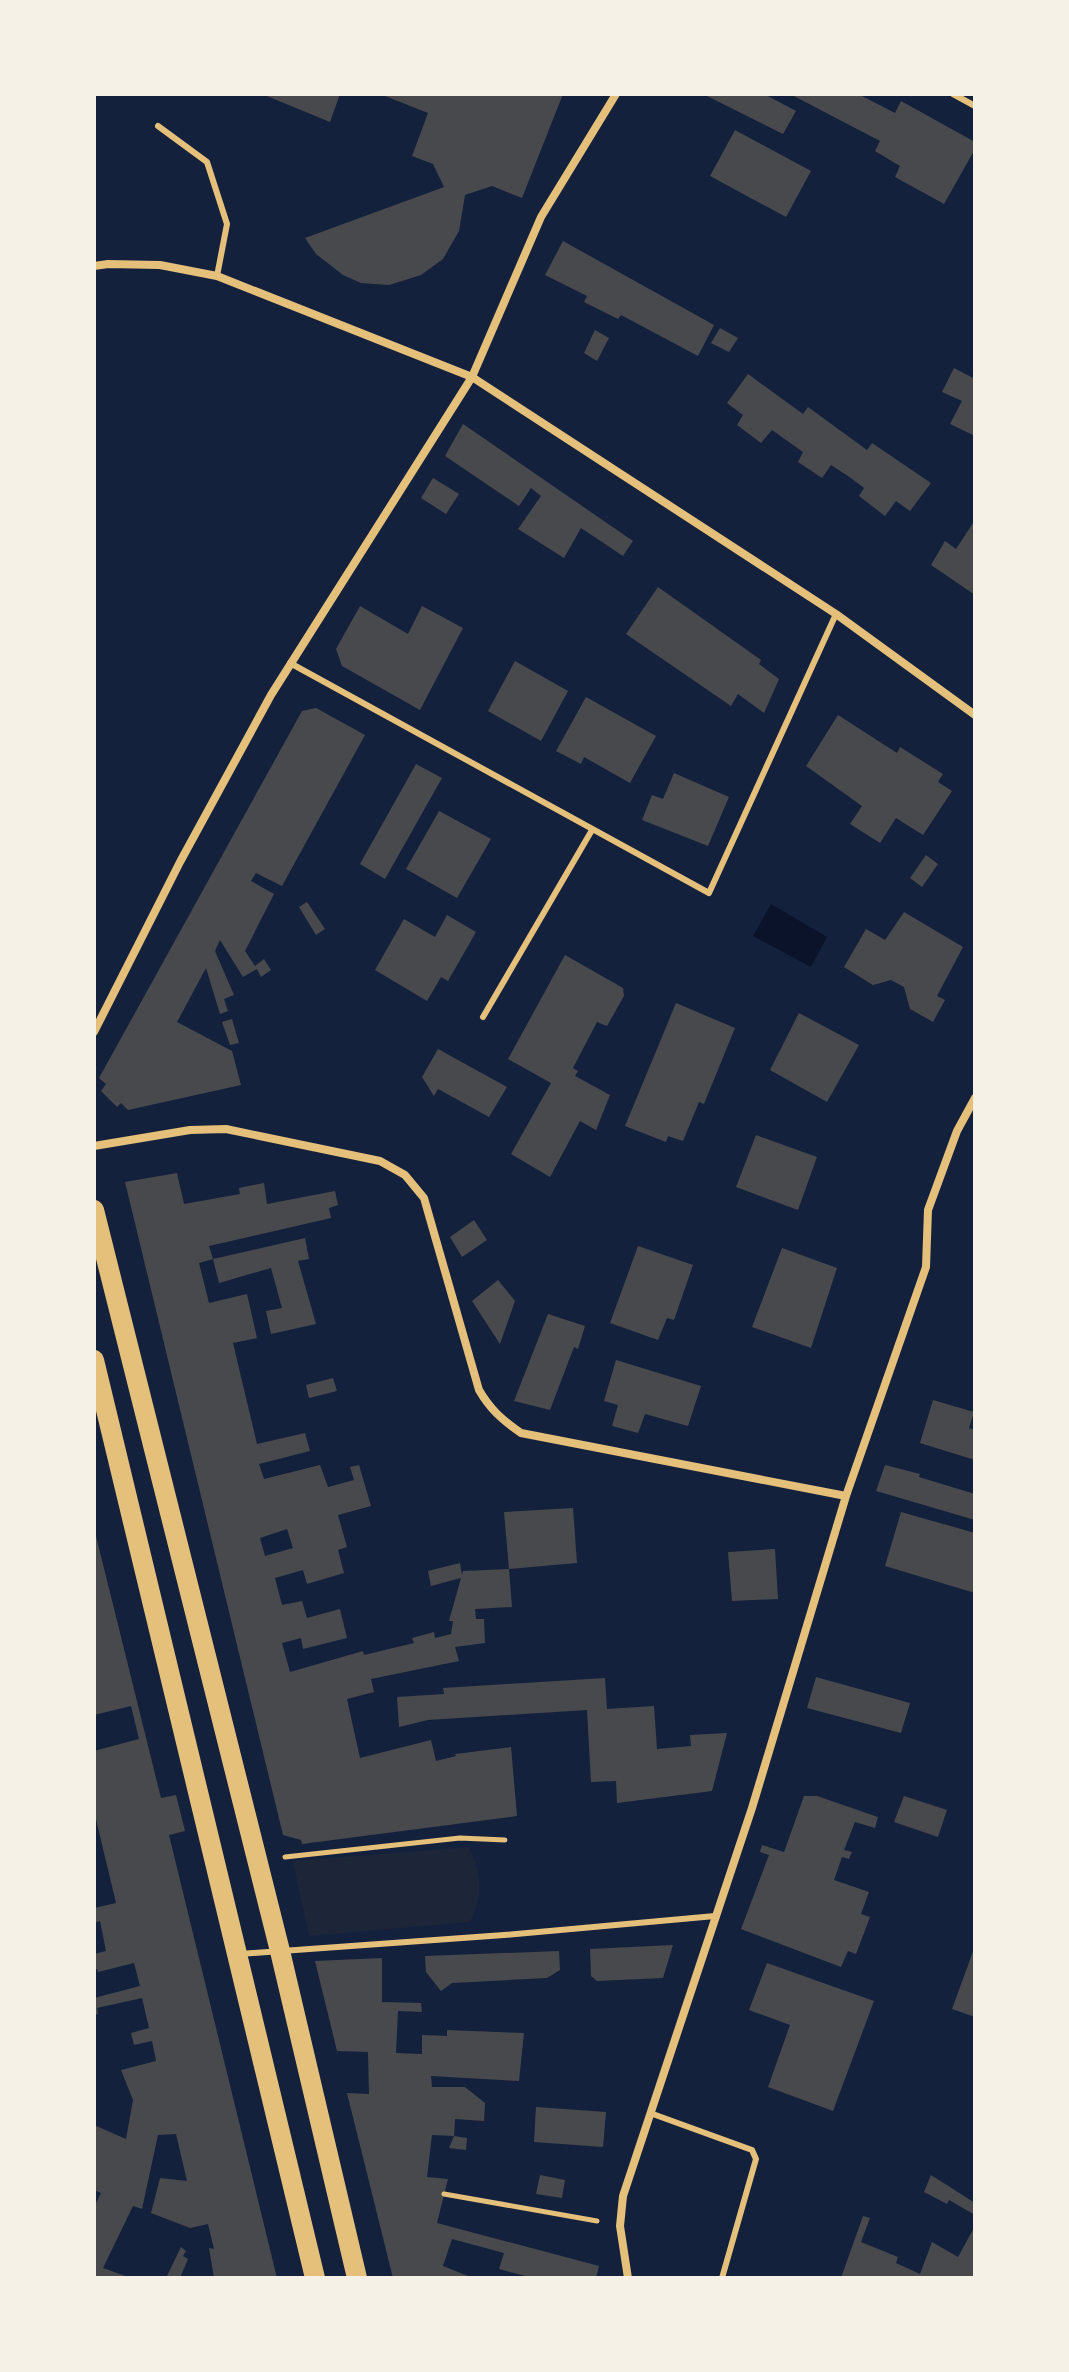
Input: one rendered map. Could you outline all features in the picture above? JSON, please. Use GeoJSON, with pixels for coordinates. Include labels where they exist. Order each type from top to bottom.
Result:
{"type":"FeatureCollection","features":[{"type":"Feature","properties":{"kind":"main road"},"geometry":{"type":"LineString","coordinates":[[94,1210],[280,1951],[357,2278]]}},
{"type":"Feature","properties":{"kind":"main road"},"geometry":{"type":"LineString","coordinates":[[94,1360],[315,2278]]}},
{"type":"Feature","properties":{"kind":"street"},"geometry":{"type":"LineString","coordinates":[[94,1032],[180,862],[290,663],[472,377],[541,217],[616,94]]}},
{"type":"Feature","properties":{"kind":"street"},"geometry":{"type":"LineString","coordinates":[[94,266],[160,265],[217,276],[472,377],[836,614],[975,715]]}},
{"type":"Feature","properties":{"kind":"street"},"geometry":{"type":"LineString","coordinates":[[628,2278],[620,2226],[623,2196],[752,1808],[846,1496],[926,1267],[928,1210],[957,1131],[975,1098]]}},
{"type":"Feature","properties":{"kind":"street"},"geometry":{"type":"LineString","coordinates":[[94,1146],[190,1130],[226,1129],[380,1161],[405,1175],[424,1198],[479,1390],[501,1420],[521,1433],[846,1496]]}},
{"type":"Feature","properties":{"kind":"lane"},"geometry":{"type":"LineString","coordinates":[[953,94],[975,106]]}},
{"type":"Feature","properties":{"kind":"lane"},"geometry":{"type":"LineString","coordinates":[[158,126],[207,162],[227,224],[217,276]]}},
{"type":"Feature","properties":{"kind":"lane"},"geometry":{"type":"LineString","coordinates":[[290,663],[709,893],[836,614]]}},
{"type":"Feature","properties":{"kind":"lane"},"geometry":{"type":"LineString","coordinates":[[483,1017],[592,830]]}},
{"type":"Feature","properties":{"kind":"lane"},"geometry":{"type":"LineString","coordinates":[[236,1954],[715,1916]]}},
{"type":"Feature","properties":{"kind":"lane"},"geometry":{"type":"LineString","coordinates":[[650,2113],[752,2150],[756,2159],[722,2278]]}},
{"type":"Feature","properties":{"kind":"path"},"geometry":{"type":"LineString","coordinates":[[250,1831],[267,1828],[274,1859],[460,1838],[505,1840]]}},
{"type":"Feature","properties":{"kind":"path"},"geometry":{"type":"LineString","coordinates":[[444,2194],[620,2226]]}},
{"type":"Feature","properties":{"kind":"shaded area"},"geometry":{"type":"Polygon","coordinates":[[[771,904],[827,937],[811,967],[753,936],[771,904]]]}},
{"type":"Feature","properties":{"kind":"shaded area"},"geometry":{"type":"Polygon","coordinates":[[[469,1847],[479,1884],[477,1903],[470,1922],[309,1936],[293,1861],[469,1847]]]}},
{"type":"Feature","properties":{"kind":"building"},"geometry":{"type":"Polygon","coordinates":[[[262,94],[340,94],[330,122],[262,94]]]}},
{"type":"Feature","properties":{"kind":"building"},"geometry":{"type":"Polygon","coordinates":[[[380,94],[563,94],[522,198],[492,186],[465,195],[459,231],[443,259],[421,275],[389,285],[361,283],[343,275],[316,254],[305,238],[444,187],[433,164],[412,156],[428,113],[380,94]]]}},
{"type":"Feature","properties":{"kind":"building"},"geometry":{"type":"Polygon","coordinates":[[[703,94],[764,94],[796,111],[783,134],[703,94]]]}},
{"type":"Feature","properties":{"kind":"building"},"geometry":{"type":"Polygon","coordinates":[[[790,94],[858,94],[895,113],[901,101],[975,142],[975,149],[944,204],[895,177],[900,166],[875,151],[880,141],[790,94]]]}},
{"type":"Feature","properties":{"kind":"building"},"geometry":{"type":"Polygon","coordinates":[[[735,130],[811,171],[786,217],[710,176],[735,130]]]}},
{"type":"Feature","properties":{"kind":"building"},"geometry":{"type":"Polygon","coordinates":[[[563,241],[714,325],[698,356],[621,315],[618,319],[584,302],[587,296],[545,275],[563,241]]]}},
{"type":"Feature","properties":{"kind":"building"},"geometry":{"type":"Polygon","coordinates":[[[720,328],[738,338],[729,352],[711,343],[720,328]]]}},
{"type":"Feature","properties":{"kind":"building"},"geometry":{"type":"Polygon","coordinates":[[[595,330],[609,338],[597,361],[584,353],[595,330]]]}},
{"type":"Feature","properties":{"kind":"building"},"geometry":{"type":"Polygon","coordinates":[[[954,368],[975,379],[975,436],[950,424],[962,401],[942,392],[954,368]]]}},
{"type":"Feature","properties":{"kind":"building"},"geometry":{"type":"Polygon","coordinates":[[[748,374],[803,414],[808,407],[867,450],[872,443],[931,483],[910,511],[896,501],[885,516],[859,496],[864,488],[831,465],[822,478],[798,462],[803,452],[772,430],[761,443],[737,425],[743,415],[727,403],[748,374]]]}},
{"type":"Feature","properties":{"kind":"building"},"geometry":{"type":"Polygon","coordinates":[[[463,424],[633,541],[623,556],[581,528],[564,558],[518,529],[541,496],[531,488],[519,506],[445,456],[463,424]]]}},
{"type":"Feature","properties":{"kind":"building"},"geometry":{"type":"Polygon","coordinates":[[[433,478],[459,494],[446,514],[421,498],[433,478]]]}},
{"type":"Feature","properties":{"kind":"building"},"geometry":{"type":"Polygon","coordinates":[[[975,520],[975,595],[931,565],[945,541],[956,549],[975,520]]]}},
{"type":"Feature","properties":{"kind":"building"},"geometry":{"type":"Polygon","coordinates":[[[658,587],[761,660],[759,664],[779,679],[764,713],[738,694],[731,706],[626,634],[658,587]]]}},
{"type":"Feature","properties":{"kind":"building"},"geometry":{"type":"Polygon","coordinates":[[[360,606],[408,634],[422,606],[463,628],[420,710],[342,666],[336,649],[360,606]]]}},
{"type":"Feature","properties":{"kind":"building"},"geometry":{"type":"Polygon","coordinates":[[[515,661],[568,691],[541,741],[488,711],[515,661]]]}},
{"type":"Feature","properties":{"kind":"building"},"geometry":{"type":"Polygon","coordinates":[[[586,697],[656,736],[630,783],[584,757],[581,764],[556,751],[586,697]]]}},
{"type":"Feature","properties":{"kind":"building"},"geometry":{"type":"Polygon","coordinates":[[[316,708],[365,735],[282,886],[256,873],[251,881],[274,894],[245,951],[255,966],[264,959],[271,970],[261,977],[257,969],[243,977],[220,940],[215,951],[234,995],[224,999],[228,1011],[220,1014],[206,968],[177,1022],[232,1051],[241,1085],[128,1110],[121,1103],[117,1107],[101,1091],[106,1084],[99,1078],[302,711],[316,708]]]}},
{"type":"Feature","properties":{"kind":"building"},"geometry":{"type":"Polygon","coordinates":[[[838,715],[897,753],[900,747],[943,774],[938,782],[952,791],[923,835],[896,818],[880,843],[850,824],[862,806],[806,766],[838,715]]]}},
{"type":"Feature","properties":{"kind":"building"},"geometry":{"type":"Polygon","coordinates":[[[416,764],[442,778],[385,879],[360,864],[416,764]]]}},
{"type":"Feature","properties":{"kind":"building"},"geometry":{"type":"Polygon","coordinates":[[[674,773],[729,797],[708,846],[642,820],[652,795],[663,799],[674,773]]]}},
{"type":"Feature","properties":{"kind":"building"},"geometry":{"type":"Polygon","coordinates":[[[439,811],[491,839],[457,898],[406,869],[439,811]]]}},
{"type":"Feature","properties":{"kind":"building"},"geometry":{"type":"Polygon","coordinates":[[[926,855],[938,864],[922,887],[910,878],[926,855]]]}},
{"type":"Feature","properties":{"kind":"building"},"geometry":{"type":"Polygon","coordinates":[[[307,902],[325,929],[316,935],[299,907],[307,902]]]}},
{"type":"Feature","properties":{"kind":"building"},"geometry":{"type":"Polygon","coordinates":[[[904,912],[963,947],[937,996],[945,1000],[933,1022],[910,1009],[904,987],[891,980],[873,985],[844,967],[866,929],[885,940],[904,912]]]}},
{"type":"Feature","properties":{"kind":"building"},"geometry":{"type":"Polygon","coordinates":[[[447,915],[476,932],[448,981],[441,977],[427,1001],[375,970],[404,919],[435,937],[447,915]]]}},
{"type":"Feature","properties":{"kind":"building"},"geometry":{"type":"Polygon","coordinates":[[[565,955],[623,988],[624,996],[607,1026],[597,1022],[573,1068],[578,1071],[575,1076],[610,1095],[596,1130],[580,1121],[550,1177],[511,1154],[551,1083],[508,1059],[565,955]]]}},
{"type":"Feature","properties":{"kind":"building"},"geometry":{"type":"Polygon","coordinates":[[[676,1003],[735,1028],[704,1104],[699,1102],[683,1141],[668,1136],[666,1142],[625,1126],[676,1003]]]}},
{"type":"Feature","properties":{"kind":"building"},"geometry":{"type":"Polygon","coordinates":[[[799,1013],[859,1045],[827,1102],[770,1070],[799,1013]]]}},
{"type":"Feature","properties":{"kind":"building"},"geometry":{"type":"Polygon","coordinates":[[[232,1019],[239,1043],[230,1045],[222,1022],[232,1019]]]}},
{"type":"Feature","properties":{"kind":"building"},"geometry":{"type":"Polygon","coordinates":[[[438,1049],[507,1087],[489,1117],[438,1089],[434,1096],[422,1077],[438,1049]]]}},
{"type":"Feature","properties":{"kind":"building"},"geometry":{"type":"Polygon","coordinates":[[[756,1135],[817,1157],[798,1210],[736,1187],[756,1135]]]}},
{"type":"Feature","properties":{"kind":"building"},"geometry":{"type":"Polygon","coordinates":[[[177,1173],[184,1204],[240,1194],[239,1188],[264,1183],[267,1204],[335,1191],[338,1205],[329,1208],[331,1218],[209,1246],[213,1259],[199,1263],[209,1303],[247,1294],[257,1338],[233,1343],[257,1444],[305,1433],[310,1451],[259,1464],[264,1479],[320,1465],[328,1487],[354,1480],[350,1467],[359,1465],[371,1506],[338,1515],[347,1547],[338,1550],[344,1573],[307,1584],[303,1570],[275,1578],[282,1605],[302,1601],[307,1618],[340,1609],[347,1638],[303,1649],[301,1638],[282,1643],[290,1672],[363,1651],[364,1655],[414,1643],[412,1638],[434,1632],[435,1638],[451,1634],[453,1621],[449,1621],[461,1578],[431,1586],[428,1571],[460,1563],[462,1575],[463,1571],[509,1569],[512,1607],[475,1609],[476,1619],[484,1619],[485,1643],[455,1647],[459,1661],[371,1679],[374,1692],[347,1699],[360,1758],[431,1740],[436,1761],[455,1754],[511,1747],[517,1816],[302,1844],[301,1840],[283,1835],[125,1182],[177,1173]],[[287,1529],[260,1538],[265,1556],[293,1548],[287,1529]]]}},
{"type":"Feature","properties":{"kind":"building"},"geometry":{"type":"Polygon","coordinates":[[[474,1220],[487,1240],[462,1257],[450,1237],[474,1220]]]}},
{"type":"Feature","properties":{"kind":"building"},"geometry":{"type":"Polygon","coordinates":[[[305,1238],[309,1259],[298,1261],[316,1324],[271,1334],[266,1311],[282,1308],[271,1268],[219,1283],[213,1259],[305,1238]]]}},
{"type":"Feature","properties":{"kind":"building"},"geometry":{"type":"Polygon","coordinates":[[[638,1246],[693,1265],[674,1320],[667,1318],[658,1340],[610,1323],[638,1246]]]}},
{"type":"Feature","properties":{"kind":"building"},"geometry":{"type":"Polygon","coordinates":[[[782,1248],[837,1268],[811,1348],[752,1327],[782,1248]]]}},
{"type":"Feature","properties":{"kind":"building"},"geometry":{"type":"Polygon","coordinates":[[[498,1280],[515,1301],[500,1344],[472,1301],[498,1280]]]}},
{"type":"Feature","properties":{"kind":"building"},"geometry":{"type":"Polygon","coordinates":[[[548,1314],[585,1326],[550,1410],[514,1401],[548,1314]]]}},
{"type":"Feature","properties":{"kind":"building"},"geometry":{"type":"Polygon","coordinates":[[[616,1360],[701,1386],[688,1426],[645,1414],[638,1433],[612,1426],[618,1405],[604,1401],[616,1360]]]}},
{"type":"Feature","properties":{"kind":"building"},"geometry":{"type":"Polygon","coordinates":[[[333,1378],[337,1391],[309,1398],[306,1385],[333,1378]]]}},
{"type":"Feature","properties":{"kind":"building"},"geometry":{"type":"Polygon","coordinates":[[[933,1400],[974,1412],[969,1428],[975,1430],[975,1460],[920,1443],[933,1400]]]}},
{"type":"Feature","properties":{"kind":"building"},"geometry":{"type":"Polygon","coordinates":[[[885,1465],[975,1494],[975,1520],[876,1491],[885,1465]]]}},
{"type":"Feature","properties":{"kind":"building"},"geometry":{"type":"Polygon","coordinates":[[[573,1508],[577,1563],[509,1569],[504,1512],[573,1508]]]}},
{"type":"Feature","properties":{"kind":"building"},"geometry":{"type":"Polygon","coordinates":[[[901,1512],[975,1533],[975,1593],[885,1566],[901,1512]]]}},
{"type":"Feature","properties":{"kind":"building"},"geometry":{"type":"Polygon","coordinates":[[[94,1528],[161,1798],[176,1795],[185,1831],[169,1835],[277,2278],[214,2278],[209,2248],[214,2249],[208,2224],[190,2228],[151,2213],[160,2178],[187,2181],[176,2134],[158,2135],[142,2209],[133,2206],[103,2268],[131,2278],[94,2278],[94,2207],[101,2193],[94,2190],[94,2125],[126,2139],[133,2100],[121,2070],[156,2061],[152,2041],[134,2045],[131,2033],[149,2028],[142,1998],[97,2008],[98,2014],[94,2015],[94,1998],[140,1986],[134,1963],[98,1972],[94,1970],[94,1954],[106,1951],[100,1921],[94,1923],[94,1908],[116,1903],[94,1811],[94,1751],[139,1739],[131,1706],[94,1715],[94,1528]]]}},
{"type":"Feature","properties":{"kind":"building"},"geometry":{"type":"Polygon","coordinates":[[[775,1549],[778,1599],[732,1601],[728,1552],[775,1549]]]}},
{"type":"Feature","properties":{"kind":"building"},"geometry":{"type":"Polygon","coordinates":[[[816,1677],[910,1703],[901,1733],[807,1708],[816,1677]]]}},
{"type":"Feature","properties":{"kind":"building"},"geometry":{"type":"Polygon","coordinates":[[[605,1678],[607,1709],[654,1706],[657,1749],[691,1746],[690,1735],[727,1733],[712,1791],[617,1803],[616,1781],[591,1782],[587,1710],[428,1720],[399,1727],[397,1697],[444,1694],[443,1688],[605,1678]]]}},
{"type":"Feature","properties":{"kind":"building"},"geometry":{"type":"Polygon","coordinates":[[[804,1796],[817,1796],[878,1817],[875,1828],[855,1822],[844,1850],[852,1852],[849,1859],[842,1857],[834,1880],[869,1892],[861,1914],[870,1917],[856,1954],[848,1951],[841,1967],[741,1929],[769,1855],[760,1852],[762,1845],[784,1852],[804,1796]]]}},
{"type":"Feature","properties":{"kind":"building"},"geometry":{"type":"Polygon","coordinates":[[[904,1796],[947,1810],[938,1837],[894,1822],[904,1796]]]}},
{"type":"Feature","properties":{"kind":"building"},"geometry":{"type":"Polygon","coordinates":[[[673,1945],[663,1978],[597,1981],[591,1976],[590,1949],[673,1945]]]}},
{"type":"Feature","properties":{"kind":"building"},"geometry":{"type":"Polygon","coordinates":[[[975,1946],[975,2017],[952,2009],[975,1946]]]}},
{"type":"Feature","properties":{"kind":"building"},"geometry":{"type":"Polygon","coordinates":[[[559,1951],[560,1970],[547,1978],[452,1983],[441,1991],[426,1972],[425,1956],[559,1951]]]}},
{"type":"Feature","properties":{"kind":"building"},"geometry":{"type":"Polygon","coordinates":[[[382,1958],[382,2002],[421,2003],[422,2012],[398,2011],[396,2053],[422,2054],[422,2035],[447,2036],[447,2030],[524,2033],[519,2081],[431,2076],[432,2087],[465,2087],[485,2103],[484,2121],[455,2119],[454,2136],[432,2135],[427,2177],[448,2179],[437,2223],[599,2266],[596,2278],[533,2278],[499,2269],[504,2253],[452,2239],[443,2266],[473,2278],[393,2278],[347,2093],[369,2094],[368,2052],[337,2051],[315,1961],[382,1958]]]}},
{"type":"Feature","properties":{"kind":"building"},"geometry":{"type":"Polygon","coordinates":[[[767,1963],[874,2001],[833,2111],[768,2087],[790,2025],[749,2010],[767,1963]]]}},
{"type":"Feature","properties":{"kind":"building"},"geometry":{"type":"Polygon","coordinates":[[[536,2107],[606,2112],[603,2147],[534,2142],[536,2107]]]}},
{"type":"Feature","properties":{"kind":"building"},"geometry":{"type":"Polygon","coordinates":[[[454,2136],[467,2138],[466,2150],[449,2148],[454,2136]]]}},
{"type":"Feature","properties":{"kind":"building"},"geometry":{"type":"Polygon","coordinates":[[[540,2175],[565,2180],[562,2198],[536,2194],[540,2175]]]}},
{"type":"Feature","properties":{"kind":"building"},"geometry":{"type":"Polygon","coordinates":[[[931,2175],[975,2203],[975,2215],[949,2200],[947,2204],[924,2192],[931,2175]]]}},
{"type":"Feature","properties":{"kind":"building"},"geometry":{"type":"Polygon","coordinates":[[[863,2216],[870,2218],[861,2242],[898,2257],[896,2263],[920,2274],[932,2242],[958,2257],[975,2226],[975,2278],[841,2278],[863,2216]]]}},
{"type":"Feature","properties":{"kind":"building"},"geometry":{"type":"Polygon","coordinates":[[[181,2247],[186,2251],[183,2256],[188,2259],[180,2278],[166,2278],[181,2247]]]}}]}
